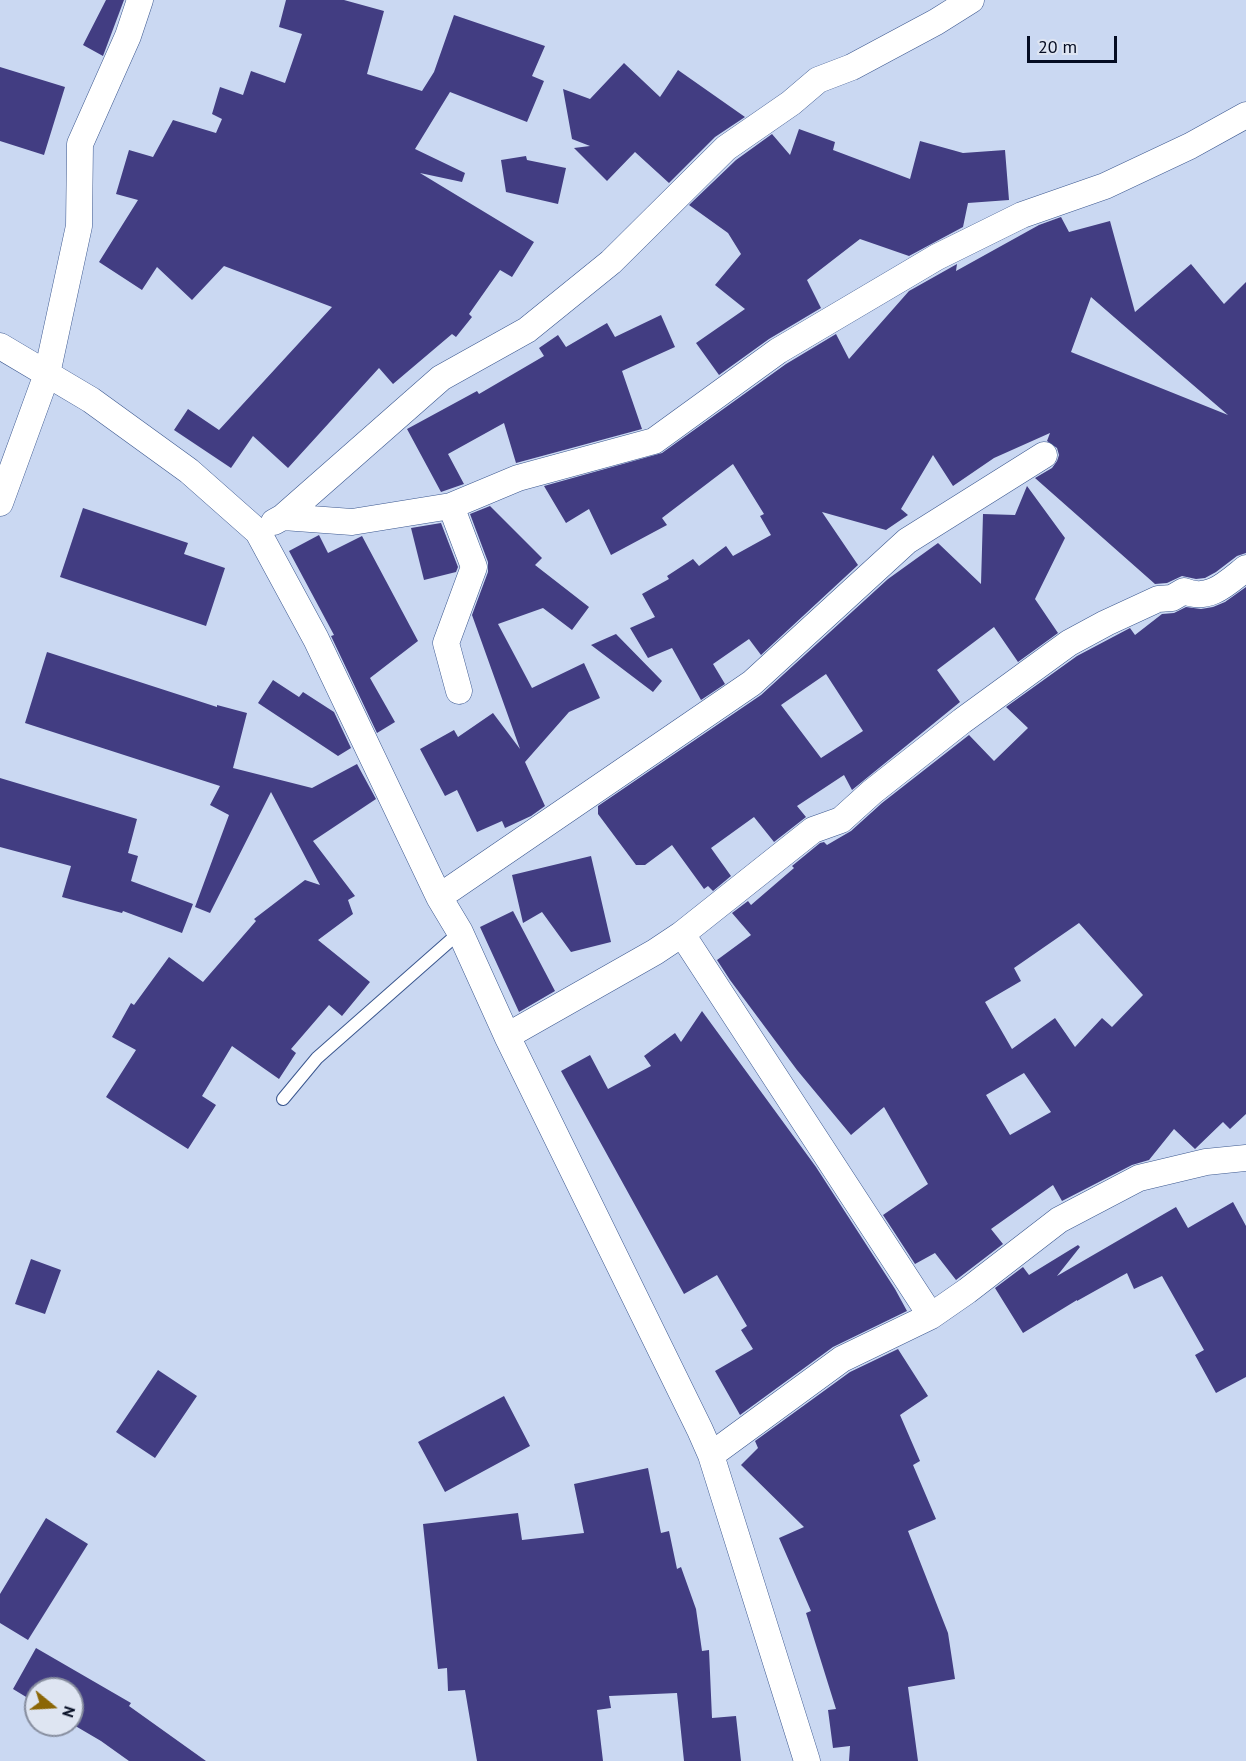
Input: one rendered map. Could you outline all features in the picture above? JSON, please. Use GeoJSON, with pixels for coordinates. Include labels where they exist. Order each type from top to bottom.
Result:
{"type":"FeatureCollection","features":[{"type":"Feature","properties":{"kind":"street"},"geometry":{"type":"LineString","coordinates":[[0,502],[46,374],[79,226],[80,144],[128,36],[140,0]]}},
{"type":"Feature","properties":{"kind":"street"},"geometry":{"type":"LineString","coordinates":[[258,532],[283,517],[441,378],[527,330],[611,262],[726,148],[791,104],[818,80],[852,67],[936,22],[971,0]]}},
{"type":"Feature","properties":{"kind":"street"},"geometry":{"type":"LineString","coordinates":[[283,517],[352,522],[451,506],[518,478],[654,441],[778,351],[937,257],[1022,215],[1105,186],[1190,147],[1246,114]]}},
{"type":"Feature","properties":{"kind":"street"},"geometry":{"type":"LineString","coordinates":[[0,346],[91,400],[189,471],[258,532],[316,639],[439,897],[460,932],[507,1036],[711,1455],[807,1761]]}},
{"type":"Feature","properties":{"kind":"street"},"geometry":{"type":"LineString","coordinates":[[439,897],[752,683],[907,542],[1044,455]]}},
{"type":"Feature","properties":{"kind":"street"},"geometry":{"type":"LineString","coordinates":[[451,506],[474,567],[447,643],[459,691]]}},
{"type":"Feature","properties":{"kind":"street"},"geometry":{"type":"LineString","coordinates":[[507,1036],[682,934],[813,830],[841,820],[872,792],[962,722],[1069,644],[1106,623],[1158,599],[1172,598],[1184,591],[1196,596],[1218,589],[1246,568]]}},
{"type":"Feature","properties":{"kind":"street"},"geometry":{"type":"LineString","coordinates":[[682,934],[931,1316]]}},
{"type":"Feature","properties":{"kind":"street"},"geometry":{"type":"LineString","coordinates":[[711,1455],[842,1359],[931,1316],[967,1292],[1059,1220],[1139,1178],[1206,1162],[1246,1158]]}},
{"type":"Feature","properties":{"kind":"lane"},"geometry":{"type":"LineString","coordinates":[[283,1099],[317,1059],[460,932]]}},
{"type":"Feature","properties":{"kind":"building"},"geometry":{"type":"Polygon","coordinates":[[[106,0],[124,0],[103,56],[83,45],[106,0]]]}},
{"type":"Feature","properties":{"kind":"building"},"geometry":{"type":"Polygon","coordinates":[[[286,0],[344,0],[384,11],[367,74],[422,91],[434,72],[454,15],[545,46],[532,76],[544,81],[527,122],[450,92],[415,149],[465,173],[462,182],[420,173],[534,242],[512,277],[500,270],[469,314],[472,317],[456,337],[452,334],[393,384],[379,368],[288,468],[253,436],[231,468],[174,430],[188,409],[219,430],[332,307],[224,266],[192,300],[157,267],[142,290],[99,262],[138,200],[116,194],[129,150],[153,157],[173,120],[216,133],[222,119],[212,114],[220,87],[243,95],[251,71],[285,83],[302,34],[279,27],[286,0]]]}},
{"type":"Feature","properties":{"kind":"building"},"geometry":{"type":"Polygon","coordinates":[[[624,63],[660,97],[678,70],[745,117],[715,137],[669,183],[635,152],[607,181],[574,148],[590,146],[572,139],[563,89],[590,99],[624,63]]]}},
{"type":"Feature","properties":{"kind":"building"},"geometry":{"type":"Polygon","coordinates":[[[0,67],[65,87],[44,155],[0,141],[0,67]]]}},
{"type":"Feature","properties":{"kind":"building"},"geometry":{"type":"Polygon","coordinates":[[[799,129],[835,142],[833,150],[910,179],[920,141],[963,153],[1005,150],[1009,200],[968,203],[963,227],[909,256],[860,239],[807,280],[821,308],[769,339],[719,375],[696,343],[745,309],[715,285],[741,254],[728,233],[689,205],[736,160],[772,134],[790,155],[799,129]]]}},
{"type":"Feature","properties":{"kind":"building"},"geometry":{"type":"Polygon","coordinates":[[[526,156],[527,160],[566,168],[558,204],[506,192],[501,160],[526,156]]]}},
{"type":"Feature","properties":{"kind":"building"},"geometry":{"type":"Polygon","coordinates":[[[1061,217],[1069,232],[1110,221],[1135,312],[1191,264],[1224,304],[1246,282],[1246,553],[1237,556],[1205,578],[1182,576],[1167,583],[1155,584],[1035,478],[1052,468],[1059,455],[1057,448],[1047,441],[1050,433],[994,458],[953,486],[933,455],[901,509],[908,515],[886,530],[822,512],[858,565],[761,655],[749,639],[713,664],[725,684],[701,700],[672,648],[648,658],[630,628],[655,617],[642,594],[669,579],[667,576],[693,559],[699,566],[726,546],[733,556],[771,535],[760,516],[764,514],[733,464],[662,518],[667,525],[611,555],[589,509],[566,523],[544,486],[662,453],[786,364],[836,334],[849,359],[909,291],[957,264],[956,271],[1039,225],[1061,217]],[[1091,297],[1071,352],[1228,415],[1091,297]]]}},
{"type":"Feature","properties":{"kind":"building"},"geometry":{"type":"Polygon","coordinates":[[[661,315],[675,347],[622,371],[642,429],[516,463],[504,423],[448,454],[464,484],[441,492],[407,429],[477,391],[479,394],[544,356],[539,348],[558,335],[566,347],[607,323],[615,337],[661,315]]]}},
{"type":"Feature","properties":{"kind":"building"},"geometry":{"type":"Polygon","coordinates":[[[1027,486],[1065,538],[1035,599],[1058,633],[1018,662],[994,627],[937,670],[960,702],[852,790],[844,775],[797,806],[806,817],[774,842],[754,817],[711,848],[731,876],[713,891],[708,886],[704,889],[672,845],[645,865],[636,865],[598,814],[598,806],[761,695],[888,579],[938,543],[981,584],[983,514],[1015,515],[1027,486]],[[826,674],[781,705],[821,758],[863,731],[826,674]]]}},
{"type":"Feature","properties":{"kind":"building"},"geometry":{"type":"Polygon","coordinates":[[[490,506],[542,558],[535,565],[589,607],[572,630],[543,608],[498,624],[532,688],[584,663],[600,698],[569,712],[525,762],[545,806],[531,816],[505,828],[502,821],[477,832],[457,790],[445,796],[420,749],[454,730],[458,737],[493,713],[520,749],[472,615],[488,572],[488,562],[470,514],[490,506]]]}},
{"type":"Feature","properties":{"kind":"building"},"geometry":{"type":"Polygon","coordinates":[[[83,508],[188,543],[184,554],[225,568],[206,626],[60,577],[83,508]]]}},
{"type":"Feature","properties":{"kind":"building"},"geometry":{"type":"Polygon","coordinates":[[[441,523],[458,567],[456,572],[424,580],[411,528],[441,523]]]}},
{"type":"Feature","properties":{"kind":"building"},"geometry":{"type":"Polygon","coordinates":[[[319,535],[328,553],[362,536],[418,641],[370,678],[395,722],[377,733],[331,636],[334,635],[289,551],[319,535]]]}},
{"type":"Feature","properties":{"kind":"building"},"geometry":{"type":"Polygon","coordinates":[[[1246,587],[1246,1114],[1230,1129],[1223,1122],[1195,1149],[1174,1129],[1149,1160],[1132,1165],[1062,1201],[1053,1185],[991,1229],[1003,1244],[956,1280],[935,1253],[915,1264],[883,1215],[928,1184],[884,1107],[851,1135],[797,1070],[730,980],[717,960],[751,935],[732,913],[748,901],[751,905],[820,843],[824,842],[827,845],[851,831],[882,803],[969,735],[994,761],[1028,728],[1006,707],[1077,656],[1130,628],[1135,635],[1162,614],[1174,613],[1186,607],[1201,609],[1213,607],[1225,602],[1246,587]],[[1079,923],[1014,968],[1021,981],[985,1002],[1012,1049],[1055,1018],[1075,1047],[1102,1018],[1112,1027],[1143,995],[1079,923]],[[1024,1073],[986,1095],[1010,1135],[1051,1112],[1024,1073]]]}},
{"type":"Feature","properties":{"kind":"building"},"geometry":{"type":"Polygon","coordinates":[[[616,634],[662,681],[653,692],[591,645],[616,634]]]}},
{"type":"Feature","properties":{"kind":"building"},"geometry":{"type":"Polygon","coordinates":[[[47,652],[217,707],[217,705],[247,713],[233,768],[312,788],[357,764],[376,799],[313,841],[355,896],[348,900],[353,914],[318,940],[370,982],[342,1016],[329,1005],[291,1049],[296,1053],[279,1079],[232,1046],[202,1096],[216,1105],[188,1149],[106,1097],[136,1050],[112,1037],[131,1003],[134,1005],[169,957],[203,982],[256,921],[254,919],[305,880],[320,885],[271,792],[210,913],[195,907],[229,815],[210,805],[220,786],[25,723],[47,652]]]}},
{"type":"Feature","properties":{"kind":"building"},"geometry":{"type":"Polygon","coordinates":[[[273,680],[299,697],[303,692],[334,712],[351,748],[338,756],[258,703],[273,680]]]}},
{"type":"Feature","properties":{"kind":"building"},"geometry":{"type":"Polygon","coordinates":[[[0,778],[137,819],[128,853],[138,856],[131,881],[193,904],[182,933],[123,911],[122,913],[62,897],[71,866],[0,847],[0,778]]]}},
{"type":"Feature","properties":{"kind":"building"},"geometry":{"type":"Polygon","coordinates":[[[591,856],[611,942],[571,952],[542,912],[523,923],[512,875],[591,856]]]}},
{"type":"Feature","properties":{"kind":"building"},"geometry":{"type":"Polygon","coordinates":[[[513,911],[555,991],[519,1012],[480,927],[513,911]]]}},
{"type":"Feature","properties":{"kind":"building"},"geometry":{"type":"Polygon","coordinates":[[[702,1011],[816,1167],[907,1311],[833,1347],[740,1415],[715,1371],[753,1349],[741,1330],[747,1326],[717,1275],[684,1294],[561,1071],[590,1055],[608,1089],[651,1066],[644,1056],[675,1033],[681,1042],[702,1011]]]}},
{"type":"Feature","properties":{"kind":"building"},"geometry":{"type":"Polygon","coordinates":[[[1233,1202],[1246,1226],[1246,1377],[1216,1393],[1195,1355],[1204,1350],[1162,1276],[1134,1289],[1127,1273],[1023,1333],[995,1288],[1023,1267],[1029,1275],[1078,1245],[1080,1247],[1057,1276],[1176,1207],[1188,1228],[1233,1202]]]}},
{"type":"Feature","properties":{"kind":"building"},"geometry":{"type":"Polygon","coordinates":[[[31,1259],[61,1270],[45,1314],[15,1304],[31,1259]]]}},
{"type":"Feature","properties":{"kind":"building"},"geometry":{"type":"Polygon","coordinates":[[[898,1349],[928,1396],[900,1415],[920,1461],[913,1465],[936,1519],[908,1531],[948,1633],[955,1679],[908,1687],[918,1761],[849,1761],[850,1746],[833,1748],[828,1710],[836,1709],[806,1613],[811,1611],[779,1538],[804,1527],[741,1465],[758,1448],[755,1441],[850,1372],[898,1349]]]}},
{"type":"Feature","properties":{"kind":"building"},"geometry":{"type":"Polygon","coordinates":[[[158,1370],[197,1396],[155,1458],[116,1432],[158,1370]]]}},
{"type":"Feature","properties":{"kind":"building"},"geometry":{"type":"Polygon","coordinates":[[[504,1396],[530,1446],[445,1492],[418,1442],[504,1396]]]}},
{"type":"Feature","properties":{"kind":"building"},"geometry":{"type":"Polygon","coordinates":[[[648,1468],[661,1533],[669,1531],[677,1569],[681,1567],[696,1609],[702,1651],[709,1650],[712,1718],[736,1716],[741,1761],[684,1761],[677,1693],[609,1696],[611,1708],[597,1710],[603,1761],[477,1761],[465,1690],[448,1691],[447,1668],[438,1669],[423,1524],[518,1513],[522,1540],[584,1533],[574,1484],[648,1468]]]}},
{"type":"Feature","properties":{"kind":"building"},"geometry":{"type":"Polygon","coordinates":[[[46,1518],[88,1544],[28,1640],[0,1623],[0,1594],[46,1518]]]}},
{"type":"Feature","properties":{"kind":"building"},"geometry":{"type":"Polygon","coordinates":[[[36,1648],[131,1703],[129,1706],[206,1761],[129,1761],[84,1731],[84,1677],[24,1677],[24,1696],[13,1689],[36,1648]]]}}]}
